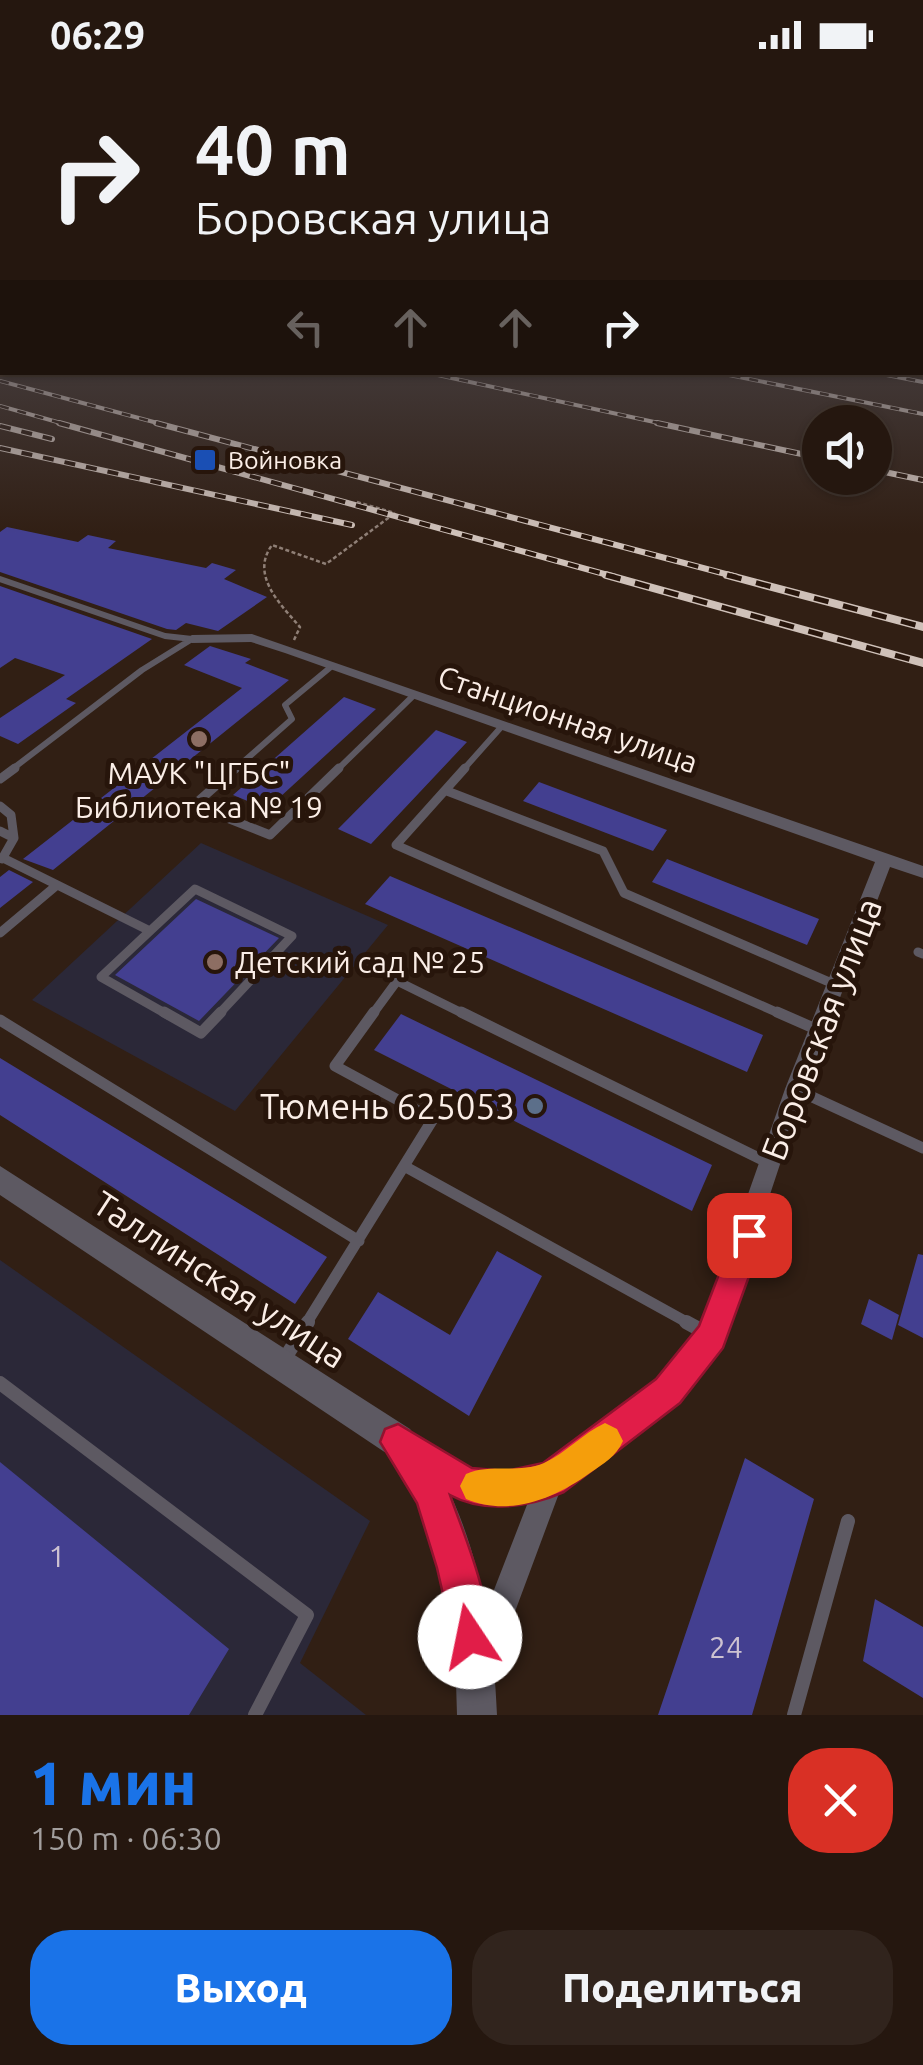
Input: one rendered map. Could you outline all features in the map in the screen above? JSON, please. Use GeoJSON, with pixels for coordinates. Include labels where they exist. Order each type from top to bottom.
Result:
{"type":"FeatureCollection","features":[{"type":"Feature","properties":{"kind":"street","name":"Станционная улица"},"geometry":{"type":"LineString","coordinates":[[192,640],[252,638],[290,650],[923,872]]}},
{"type":"Feature","properties":{"kind":"street","name":"Боровская улица"},"geometry":{"type":"LineString","coordinates":[[398,1442],[467,1485],[506,1489],[551,1480],[668,1391],[711,1336],[749,1235],[795,1089],[885,858]]}},
{"type":"Feature","properties":{"kind":"street","name":"Таллинская улица"},"geometry":{"type":"LineString","coordinates":[[0,1179],[398,1442]]}},
{"type":"Feature","properties":{"kind":"street"},"geometry":{"type":"LineString","coordinates":[[398,1442],[432,1494],[456,1568],[477,1671],[477,1715]]}},
{"type":"Feature","properties":{"kind":"street"},"geometry":{"type":"LineString","coordinates":[[477,1671],[551,1480]]}},
{"type":"Feature","properties":{"kind":"lane"},"geometry":{"type":"LineString","coordinates":[[0,578],[165,636],[192,640]]}},
{"type":"Feature","properties":{"kind":"lane"},"geometry":{"type":"LineString","coordinates":[[0,779],[142,670],[192,640]]}},
{"type":"Feature","properties":{"kind":"lane"},"geometry":{"type":"LineString","coordinates":[[332,666],[285,704],[292,719],[194,804],[270,835],[414,695]]}},
{"type":"Feature","properties":{"kind":"lane"},"geometry":{"type":"LineString","coordinates":[[503,726],[396,845],[818,1030]]}},
{"type":"Feature","properties":{"kind":"lane"},"geometry":{"type":"LineString","coordinates":[[447,790],[603,850],[624,892],[836,985]]}},
{"type":"Feature","properties":{"kind":"lane"},"geometry":{"type":"LineString","coordinates":[[0,806],[11,815],[14,838],[2,859],[150,931]]}},
{"type":"Feature","properties":{"kind":"lane"},"geometry":{"type":"LineString","coordinates":[[0,831],[14,838]]}},
{"type":"Feature","properties":{"kind":"lane"},"geometry":{"type":"LineString","coordinates":[[0,933],[58,885]]}},
{"type":"Feature","properties":{"kind":"lane"},"geometry":{"type":"LineString","coordinates":[[195,889],[292,936],[201,1032],[100,977],[150,931],[195,889]]}},
{"type":"Feature","properties":{"kind":"lane"},"geometry":{"type":"LineString","coordinates":[[281,1364],[434,1119],[335,1066],[395,980],[770,1163]]}},
{"type":"Feature","properties":{"kind":"lane"},"geometry":{"type":"LineString","coordinates":[[0,1020],[359,1241]]}},
{"type":"Feature","properties":{"kind":"lane"},"geometry":{"type":"LineString","coordinates":[[795,1089],[923,1148]]}},
{"type":"Feature","properties":{"kind":"lane"},"geometry":{"type":"LineString","coordinates":[[404,1166],[711,1336]]}},
{"type":"Feature","properties":{"kind":"lane"},"geometry":{"type":"LineString","coordinates":[[0,1383],[307,1615],[255,1715]]}},
{"type":"Feature","properties":{"kind":"lane"},"geometry":{"type":"LineString","coordinates":[[794,1715],[848,1521]]}},
{"type":"Feature","properties":{"kind":"path"},"geometry":{"type":"LineString","coordinates":[[290,650],[300,627],[270,588],[262,556],[272,545],[326,564],[395,513],[357,502]]}},
{"type":"Feature","properties":{"kind":"shaded area","name":"Детский сад № 25"},"geometry":{"type":"Polygon","coordinates":[[[201,843],[388,925],[235,1111],[32,1000],[201,843]]]}},
{"type":"Feature","properties":{"kind":"shaded area"},"geometry":{"type":"Polygon","coordinates":[[[0,1260],[370,1521],[300,1663],[366,1715],[0,1715],[0,1260]]]}},
{"type":"Feature","properties":{"kind":"building"},"geometry":{"type":"Polygon","coordinates":[[[7,527],[78,542],[88,535],[116,541],[108,548],[206,568],[212,563],[236,570],[224,579],[267,597],[218,631],[186,623],[176,630],[167,629],[0,572],[0,532],[7,527]]]}},
{"type":"Feature","properties":{"kind":"building"},"geometry":{"type":"Polygon","coordinates":[[[0,586],[152,639],[66,699],[76,703],[18,744],[0,736],[0,718],[65,675],[15,658],[0,668],[0,586]]]}},
{"type":"Feature","properties":{"kind":"building"},"geometry":{"type":"Polygon","coordinates":[[[210,646],[251,659],[245,663],[289,680],[53,870],[23,859],[242,688],[184,665],[210,646]]]}},
{"type":"Feature","properties":{"kind":"building"},"geometry":{"type":"Polygon","coordinates":[[[344,697],[376,709],[267,809],[233,795],[344,697]]]}},
{"type":"Feature","properties":{"kind":"building"},"geometry":{"type":"Polygon","coordinates":[[[436,730],[467,742],[371,844],[338,829],[436,730]]]}},
{"type":"Feature","properties":{"kind":"building"},"geometry":{"type":"Polygon","coordinates":[[[539,782],[667,830],[653,851],[523,801],[539,782]]]}},
{"type":"Feature","properties":{"kind":"building"},"geometry":{"type":"Polygon","coordinates":[[[667,859],[819,919],[807,945],[652,882],[667,859]]]}},
{"type":"Feature","properties":{"kind":"building"},"geometry":{"type":"Polygon","coordinates":[[[9,870],[33,882],[0,908],[0,877],[9,870]]]}},
{"type":"Feature","properties":{"kind":"building"},"geometry":{"type":"Polygon","coordinates":[[[390,876],[763,1035],[747,1072],[365,904],[390,876]]]}},
{"type":"Feature","properties":{"kind":"building"},"geometry":{"type":"Polygon","coordinates":[[[196,899],[279,938],[199,1021],[115,975],[196,899]]]}},
{"type":"Feature","properties":{"kind":"building"},"geometry":{"type":"Polygon","coordinates":[[[401,1014],[712,1165],[692,1211],[374,1050],[401,1014]]]}},
{"type":"Feature","properties":{"kind":"building"},"geometry":{"type":"Polygon","coordinates":[[[0,1058],[327,1257],[295,1304],[0,1115],[0,1058]]]}},
{"type":"Feature","properties":{"kind":"building"},"geometry":{"type":"Polygon","coordinates":[[[497,1251],[542,1276],[469,1416],[348,1339],[378,1292],[450,1335],[497,1251]]]}},
{"type":"Feature","properties":{"kind":"building"},"geometry":{"type":"Polygon","coordinates":[[[918,1254],[923,1255],[923,1338],[898,1325],[918,1254]]]}},
{"type":"Feature","properties":{"kind":"building"},"geometry":{"type":"Polygon","coordinates":[[[869,1299],[899,1315],[892,1340],[861,1324],[869,1299]]]}},
{"type":"Feature","properties":{"kind":"building"},"geometry":{"type":"Polygon","coordinates":[[[745,1458],[814,1499],[752,1715],[658,1715],[745,1458]]]}},
{"type":"Feature","properties":{"kind":"building"},"geometry":{"type":"Polygon","coordinates":[[[0,1462],[229,1649],[189,1715],[0,1715],[0,1462]]]}},
{"type":"Feature","properties":{"kind":"building"},"geometry":{"type":"Polygon","coordinates":[[[875,1599],[923,1627],[923,1698],[863,1661],[875,1599]]]}},
{"type":"Feature","properties":{"kind":"railway"},"geometry":{"type":"LineString","coordinates":[[0,381],[165,425]]}},
{"type":"Feature","properties":{"kind":"railway"},"geometry":{"type":"LineString","coordinates":[[464,381],[668,425]]}},
{"type":"Feature","properties":{"kind":"railway"},"geometry":{"type":"LineString","coordinates":[[758,381],[923,414]]}},
{"type":"Feature","properties":{"kind":"railway"},"geometry":{"type":"LineString","coordinates":[[917,381],[923,382]]}},
{"type":"Feature","properties":{"kind":"railway"},"geometry":{"type":"LineString","coordinates":[[0,406],[68,425]]}},
{"type":"Feature","properties":{"kind":"railway"},"geometry":{"type":"LineString","coordinates":[[59,423],[615,577]]}},
{"type":"Feature","properties":{"kind":"railway"},"geometry":{"type":"LineString","coordinates":[[156,423],[737,577]]}},
{"type":"Feature","properties":{"kind":"railway"},"geometry":{"type":"LineString","coordinates":[[657,423],[802,454]]}},
{"type":"Feature","properties":{"kind":"railway"},"geometry":{"type":"LineString","coordinates":[[0,426],[52,439]]}},
{"type":"Feature","properties":{"kind":"railway"},"geometry":{"type":"LineString","coordinates":[[0,448],[352,525]]}},
{"type":"Feature","properties":{"kind":"railway"},"geometry":{"type":"LineString","coordinates":[[892,474],[923,480]]}},
{"type":"Feature","properties":{"kind":"railway"},"geometry":{"type":"LineString","coordinates":[[606,575],[923,663]]}},
{"type":"Feature","properties":{"kind":"railway"},"geometry":{"type":"LineString","coordinates":[[727,575],[923,627]]}},
{"type":"Feature","properties":{"kind":"slow traffic"},"geometry":{"type":"LineString","coordinates":[[478,1486],[506,1489],[551,1480],[605,1441]]}},
{"type":"Feature","properties":{"kind":"place","name":"Войновка"},"geometry":{"type":"Point","coordinates":[205,460]}},
{"type":"Feature","properties":{"kind":"place","name":"МАУК \"ЦГБС\" Библиотека № 19"},"geometry":{"type":"Point","coordinates":[199,739]}},
{"type":"Feature","properties":{"kind":"place","name":"Детский сад № 25"},"geometry":{"type":"Point","coordinates":[215,962]}},
{"type":"Feature","properties":{"kind":"place","name":"Тюмень 625053"},"geometry":{"type":"Point","coordinates":[535,1106]}},
{"type":"Feature","properties":{"kind":"route"},"geometry":{"type":"LineString","coordinates":[[470,1637],[456,1568],[432,1494],[398,1442],[467,1485],[506,1489],[551,1480],[668,1391],[711,1336],[749,1235]]}}]}
